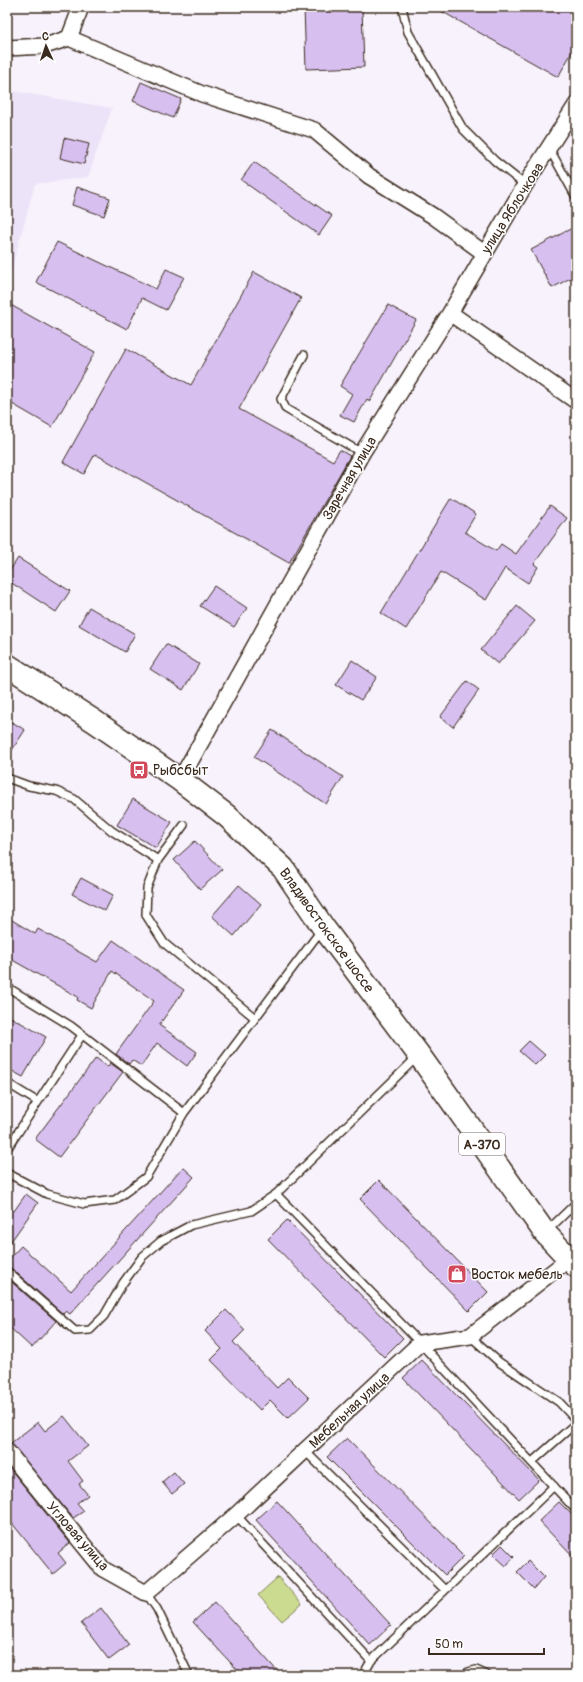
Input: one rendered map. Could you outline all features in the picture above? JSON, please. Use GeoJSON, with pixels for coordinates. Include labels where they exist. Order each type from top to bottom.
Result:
{"type":"FeatureCollection","features":[{"type":"Feature","properties":{"kind":"highway","name":"Владивостокское шоссе"},"geometry":{"type":"LineString","coordinates":[[7,665],[94,721],[180,780],[227,816],[283,868],[323,927],[418,1055],[545,1233],[572,1262]]}},
{"type":"Feature","properties":{"kind":"street"},"geometry":{"type":"LineString","coordinates":[[69,38],[81,7]]}},
{"type":"Feature","properties":{"kind":"street"},"geometry":{"type":"LineString","coordinates":[[7,48],[45,46],[69,38],[202,94],[314,130],[369,176],[433,216],[484,254]]}},
{"type":"Feature","properties":{"kind":"street","name":"улица Яблочкова"},"geometry":{"type":"LineString","coordinates":[[450,313],[524,185],[550,148],[576,105]]}},
{"type":"Feature","properties":{"kind":"street"},"geometry":{"type":"LineString","coordinates":[[450,313],[576,401]]}},
{"type":"Feature","properties":{"kind":"street","name":"Заречная улица"},"geometry":{"type":"LineString","coordinates":[[180,780],[362,453],[450,313]]}},
{"type":"Feature","properties":{"kind":"street"},"geometry":{"type":"LineString","coordinates":[[420,1343],[470,1336],[572,1262]]}},
{"type":"Feature","properties":{"kind":"street","name":"Мебельная улица"},"geometry":{"type":"LineString","coordinates":[[146,1593],[236,1515],[420,1343]]}},
{"type":"Feature","properties":{"kind":"street","name":"Угловая улица"},"geometry":{"type":"LineString","coordinates":[[7,1451],[103,1569],[146,1593]]}},
{"type":"Feature","properties":{"kind":"lane"},"geometry":{"type":"LineString","coordinates":[[402,7],[408,32],[463,129],[495,161],[524,185]]}},
{"type":"Feature","properties":{"kind":"lane"},"geometry":{"type":"LineString","coordinates":[[550,148],[576,198]]}},
{"type":"Feature","properties":{"kind":"lane"},"geometry":{"type":"LineString","coordinates":[[304,355],[282,398],[286,409],[362,453]]}},
{"type":"Feature","properties":{"kind":"lane"},"geometry":{"type":"LineString","coordinates":[[7,778],[29,786],[56,791],[74,800],[112,831],[158,860]]}},
{"type":"Feature","properties":{"kind":"lane"},"geometry":{"type":"LineString","coordinates":[[184,826],[158,860],[147,888],[146,914],[164,943],[255,1018]]}},
{"type":"Feature","properties":{"kind":"lane"},"geometry":{"type":"LineString","coordinates":[[7,1173],[47,1194],[84,1204],[115,1200],[146,1176],[184,1113],[323,927]]}},
{"type":"Feature","properties":{"kind":"lane"},"geometry":{"type":"LineString","coordinates":[[7,987],[71,1026],[184,1113]]}},
{"type":"Feature","properties":{"kind":"lane"},"geometry":{"type":"LineString","coordinates":[[7,1150],[82,1035]]}},
{"type":"Feature","properties":{"kind":"lane"},"geometry":{"type":"LineString","coordinates":[[7,1271],[75,1331],[90,1330],[104,1316],[123,1283],[142,1257],[161,1240],[191,1225],[251,1211],[276,1194],[418,1055]]}},
{"type":"Feature","properties":{"kind":"lane"},"geometry":{"type":"LineString","coordinates":[[7,1084],[38,1102]]}},
{"type":"Feature","properties":{"kind":"lane"},"geometry":{"type":"LineString","coordinates":[[276,1194],[420,1343],[576,1510]]}},
{"type":"Feature","properties":{"kind":"lane"},"geometry":{"type":"LineString","coordinates":[[545,1233],[576,1203]]}},
{"type":"Feature","properties":{"kind":"lane"},"geometry":{"type":"LineString","coordinates":[[470,1336],[499,1362],[559,1402],[576,1421],[532,1462]]}},
{"type":"Feature","properties":{"kind":"lane"},"geometry":{"type":"LineString","coordinates":[[305,1452],[444,1590]]}},
{"type":"Feature","properties":{"kind":"lane"},"geometry":{"type":"LineString","coordinates":[[363,1675],[371,1661],[554,1486]]}},
{"type":"Feature","properties":{"kind":"lane"},"geometry":{"type":"LineString","coordinates":[[236,1515],[371,1661]]}},
{"type":"Feature","properties":{"kind":"lane","name":"Угловая улица"},"geometry":{"type":"LineString","coordinates":[[146,1593],[157,1609],[189,1675]]}},
{"type":"Feature","properties":{"kind":"lane"},"geometry":{"type":"LineString","coordinates":[[466,1675],[468,1672],[476,1670],[487,1675]]}},
{"type":"Feature","properties":{"kind":"shaded area"},"geometry":{"type":"Polygon","coordinates":[[[7,90],[112,108],[88,177],[35,184],[7,286],[7,90]]]}},
{"type":"Feature","properties":{"kind":"green space"},"geometry":{"type":"Polygon","coordinates":[[[278,1577],[302,1604],[282,1621],[258,1595],[278,1577]]]}},
{"type":"Feature","properties":{"kind":"building"},"geometry":{"type":"Polygon","coordinates":[[[304,7],[362,7],[364,67],[306,69],[304,7]]]}},
{"type":"Feature","properties":{"kind":"building"},"geometry":{"type":"Polygon","coordinates":[[[434,7],[576,7],[576,45],[558,77],[434,7]]]}},
{"type":"Feature","properties":{"kind":"building"},"geometry":{"type":"Polygon","coordinates":[[[141,82],[181,99],[173,118],[133,101],[141,82]]]}},
{"type":"Feature","properties":{"kind":"building"},"geometry":{"type":"Polygon","coordinates":[[[64,138],[89,144],[84,164],[60,158],[64,138]]]}},
{"type":"Feature","properties":{"kind":"building"},"geometry":{"type":"Polygon","coordinates":[[[254,162],[332,216],[319,235],[241,180],[254,162]]]}},
{"type":"Feature","properties":{"kind":"building"},"geometry":{"type":"Polygon","coordinates":[[[77,187],[110,198],[104,216],[72,205],[77,187]]]}},
{"type":"Feature","properties":{"kind":"building"},"geometry":{"type":"Polygon","coordinates":[[[576,226],[576,275],[552,288],[531,250],[576,226]]]}},
{"type":"Feature","properties":{"kind":"building"},"geometry":{"type":"Polygon","coordinates":[[[57,242],[156,289],[166,269],[184,277],[166,310],[142,298],[127,329],[36,282],[57,242]]]}},
{"type":"Feature","properties":{"kind":"building"},"geometry":{"type":"Polygon","coordinates":[[[254,272],[301,298],[239,409],[333,461],[340,450],[350,456],[289,563],[95,454],[84,474],[63,462],[126,349],[191,385],[254,272]]]}},
{"type":"Feature","properties":{"kind":"building"},"geometry":{"type":"Polygon","coordinates":[[[7,303],[95,352],[52,427],[7,401],[7,303]]]}},
{"type":"Feature","properties":{"kind":"building"},"geometry":{"type":"Polygon","coordinates":[[[388,305],[416,320],[370,401],[367,399],[354,422],[340,415],[352,394],[340,386],[388,305]]]}},
{"type":"Feature","properties":{"kind":"building"},"geometry":{"type":"Polygon","coordinates":[[[451,498],[476,514],[465,532],[496,551],[501,544],[516,554],[550,506],[567,518],[534,564],[538,567],[528,583],[505,568],[486,600],[441,572],[406,629],[381,613],[451,498]]]}},
{"type":"Feature","properties":{"kind":"building"},"geometry":{"type":"Polygon","coordinates":[[[18,558],[70,591],[56,612],[7,580],[7,575],[18,558]]]}},
{"type":"Feature","properties":{"kind":"building"},"geometry":{"type":"Polygon","coordinates":[[[214,586],[247,608],[234,627],[200,606],[214,586]]]}},
{"type":"Feature","properties":{"kind":"building"},"geometry":{"type":"Polygon","coordinates":[[[517,606],[535,621],[498,664],[481,650],[517,606]]]}},
{"type":"Feature","properties":{"kind":"building"},"geometry":{"type":"Polygon","coordinates":[[[89,607],[135,634],[125,652],[79,625],[89,607]]]}},
{"type":"Feature","properties":{"kind":"building"},"geometry":{"type":"Polygon","coordinates":[[[166,644],[199,664],[183,690],[150,669],[166,644]]]}},
{"type":"Feature","properties":{"kind":"building"},"geometry":{"type":"Polygon","coordinates":[[[352,660],[377,677],[361,700],[336,685],[352,660]]]}},
{"type":"Feature","properties":{"kind":"building"},"geometry":{"type":"Polygon","coordinates":[[[467,681],[479,690],[453,727],[440,717],[467,681]]]}},
{"type":"Feature","properties":{"kind":"building"},"geometry":{"type":"Polygon","coordinates":[[[7,719],[25,730],[7,758],[7,719]]]}},
{"type":"Feature","properties":{"kind":"building"},"geometry":{"type":"Polygon","coordinates":[[[272,730],[343,777],[326,804],[254,757],[272,730]]]}},
{"type":"Feature","properties":{"kind":"building"},"geometry":{"type":"Polygon","coordinates":[[[133,799],[172,822],[156,848],[117,825],[133,799]]]}},
{"type":"Feature","properties":{"kind":"building"},"geometry":{"type":"Polygon","coordinates":[[[195,841],[222,870],[200,889],[174,860],[195,841]]]}},
{"type":"Feature","properties":{"kind":"building"},"geometry":{"type":"Polygon","coordinates":[[[81,878],[113,895],[105,911],[72,894],[81,878]]]}},
{"type":"Feature","properties":{"kind":"building"},"geometry":{"type":"Polygon","coordinates":[[[239,885],[261,904],[234,936],[212,916],[239,885]]]}},
{"type":"Feature","properties":{"kind":"building"},"geometry":{"type":"Polygon","coordinates":[[[7,917],[35,934],[38,929],[97,962],[113,940],[184,990],[159,1025],[197,1052],[187,1066],[157,1043],[141,1066],[132,1060],[129,1064],[116,1054],[154,1001],[112,971],[91,1008],[77,1000],[78,997],[7,957],[7,917]]]}},
{"type":"Feature","properties":{"kind":"building"},"geometry":{"type":"Polygon","coordinates":[[[7,1015],[46,1037],[23,1077],[7,1068],[7,1015]]]}},
{"type":"Feature","properties":{"kind":"building"},"geometry":{"type":"Polygon","coordinates":[[[529,1041],[545,1055],[535,1065],[519,1051],[529,1041]]]}},
{"type":"Feature","properties":{"kind":"building"},"geometry":{"type":"Polygon","coordinates":[[[96,1058],[108,1067],[110,1063],[123,1072],[59,1157],[35,1139],[96,1058]]]}},
{"type":"Feature","properties":{"kind":"building"},"geometry":{"type":"Polygon","coordinates":[[[183,1167],[194,1177],[70,1314],[66,1311],[63,1314],[7,1266],[7,1261],[21,1246],[71,1291],[183,1167]]]}},
{"type":"Feature","properties":{"kind":"building"},"geometry":{"type":"Polygon","coordinates":[[[379,1180],[488,1292],[469,1311],[360,1199],[379,1180]]]}},
{"type":"Feature","properties":{"kind":"building"},"geometry":{"type":"Polygon","coordinates":[[[26,1194],[38,1203],[7,1247],[7,1206],[14,1211],[26,1194]]]}},
{"type":"Feature","properties":{"kind":"building"},"geometry":{"type":"Polygon","coordinates":[[[287,1220],[403,1338],[384,1357],[268,1239],[287,1220]]]}},
{"type":"Feature","properties":{"kind":"building"},"geometry":{"type":"Polygon","coordinates":[[[7,1278],[56,1321],[32,1348],[7,1325],[7,1278]]]}},
{"type":"Feature","properties":{"kind":"building"},"geometry":{"type":"Polygon","coordinates":[[[226,1310],[245,1330],[233,1342],[277,1388],[288,1377],[309,1398],[288,1418],[270,1400],[260,1410],[211,1360],[222,1349],[205,1331],[226,1310]]]}},
{"type":"Feature","properties":{"kind":"building"},"geometry":{"type":"Polygon","coordinates":[[[422,1360],[539,1480],[519,1499],[403,1378],[422,1360]]]}},
{"type":"Feature","properties":{"kind":"building"},"geometry":{"type":"Polygon","coordinates":[[[64,1416],[88,1446],[68,1461],[83,1481],[79,1484],[88,1495],[77,1503],[84,1511],[73,1518],[11,1443],[38,1422],[45,1431],[64,1416]]]}},
{"type":"Feature","properties":{"kind":"building"},"geometry":{"type":"Polygon","coordinates":[[[347,1438],[464,1556],[445,1575],[327,1457],[347,1438]]]}},
{"type":"Feature","properties":{"kind":"building"},"geometry":{"type":"Polygon","coordinates":[[[7,1465],[70,1543],[58,1553],[66,1563],[53,1574],[7,1517],[7,1465]]]}},
{"type":"Feature","properties":{"kind":"building"},"geometry":{"type":"Polygon","coordinates":[[[174,1472],[184,1484],[172,1494],[162,1482],[174,1472]]]}},
{"type":"Feature","properties":{"kind":"building"},"geometry":{"type":"Polygon","coordinates":[[[277,1501],[391,1625],[370,1645],[256,1520],[277,1501]]]}},
{"type":"Feature","properties":{"kind":"building"},"geometry":{"type":"Polygon","coordinates":[[[559,1502],[576,1519],[576,1560],[539,1521],[559,1502]]]}},
{"type":"Feature","properties":{"kind":"building"},"geometry":{"type":"Polygon","coordinates":[[[502,1545],[514,1557],[506,1566],[493,1554],[502,1545]]]}},
{"type":"Feature","properties":{"kind":"building"},"geometry":{"type":"Polygon","coordinates":[[[528,1561],[544,1577],[534,1589],[517,1572],[528,1561]]]}},
{"type":"Feature","properties":{"kind":"building"},"geometry":{"type":"Polygon","coordinates":[[[215,1602],[281,1675],[242,1675],[193,1622],[215,1602]]]}},
{"type":"Feature","properties":{"kind":"building"},"geometry":{"type":"Polygon","coordinates":[[[101,1608],[129,1645],[109,1660],[81,1623],[101,1608]]]}},
{"type":"Feature","properties":{"kind":"place","name":"Рыбсбыт"},"geometry":{"type":"Point","coordinates":[139,770]}},
{"type":"Feature","properties":{"kind":"place","name":"Восток мебель"},"geometry":{"type":"Point","coordinates":[457,1274]}}]}
